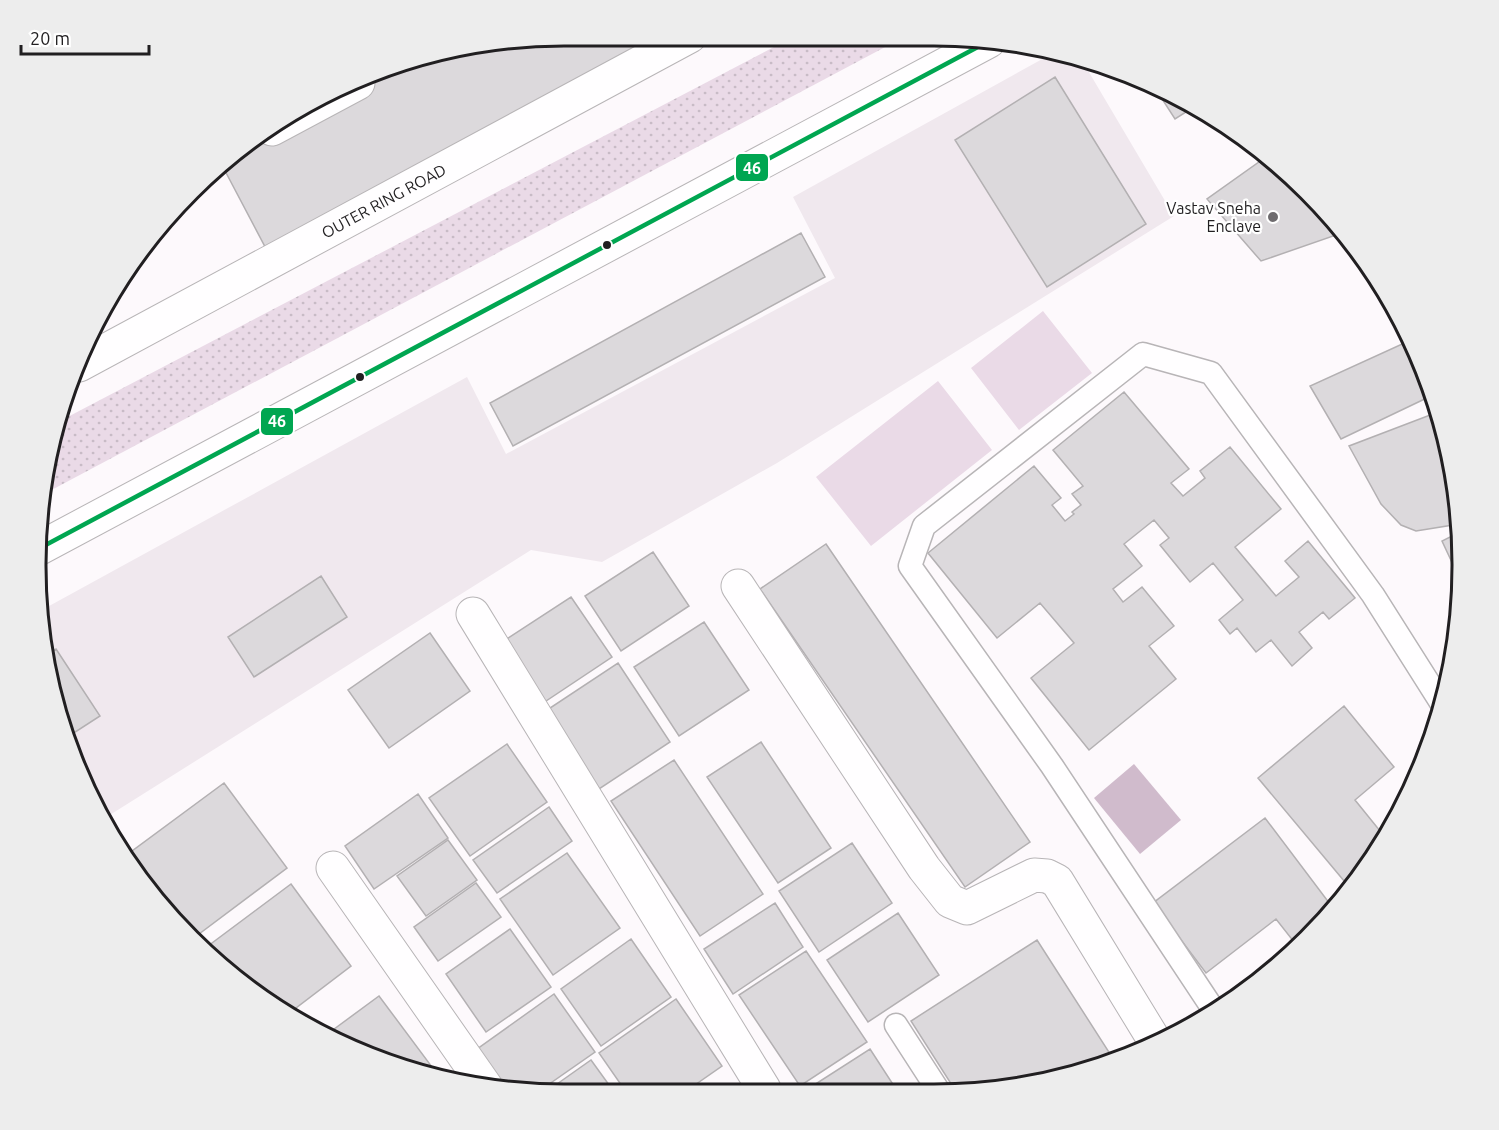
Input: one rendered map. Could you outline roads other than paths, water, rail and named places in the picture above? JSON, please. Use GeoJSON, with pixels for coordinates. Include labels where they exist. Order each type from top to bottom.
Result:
{"type":"FeatureCollection","features":[{"type":"Feature","properties":{"kind":"main road","name":"OUTER RING ROAD"},"geometry":{"type":"LineString","coordinates":[[89,359],[671,46]]}},
{"type":"Feature","properties":{"kind":"main road"},"geometry":{"type":"LineString","coordinates":[[47,544],[973,48]]}},
{"type":"Feature","properties":{"kind":"main road"},"geometry":{"type":"LineString","coordinates":[[738,586],[924,868],[950,902],[966,908],[1034,875],[1047,876],[1057,881],[1151,1035]]}},
{"type":"Feature","properties":{"kind":"main road"},"geometry":{"type":"LineString","coordinates":[[473,614],[761,1084]]}},
{"type":"Feature","properties":{"kind":"main road"},"geometry":{"type":"LineString","coordinates":[[333,868],[478,1076]]}},
{"type":"Feature","properties":{"kind":"lane"},"geometry":{"type":"LineString","coordinates":[[1210,1004],[1052,766],[910,566],[924,526],[1143,354],[1211,373],[1373,595],[1436,695]]}},
{"type":"Feature","properties":{"kind":"lane"},"geometry":{"type":"LineString","coordinates":[[896,1025],[935,1084]]}},
{"type":"Feature","properties":{"kind":"place","name":"Vastav Sneha Enclave"},"geometry":{"type":"Point","coordinates":[1273,217]}}]}
